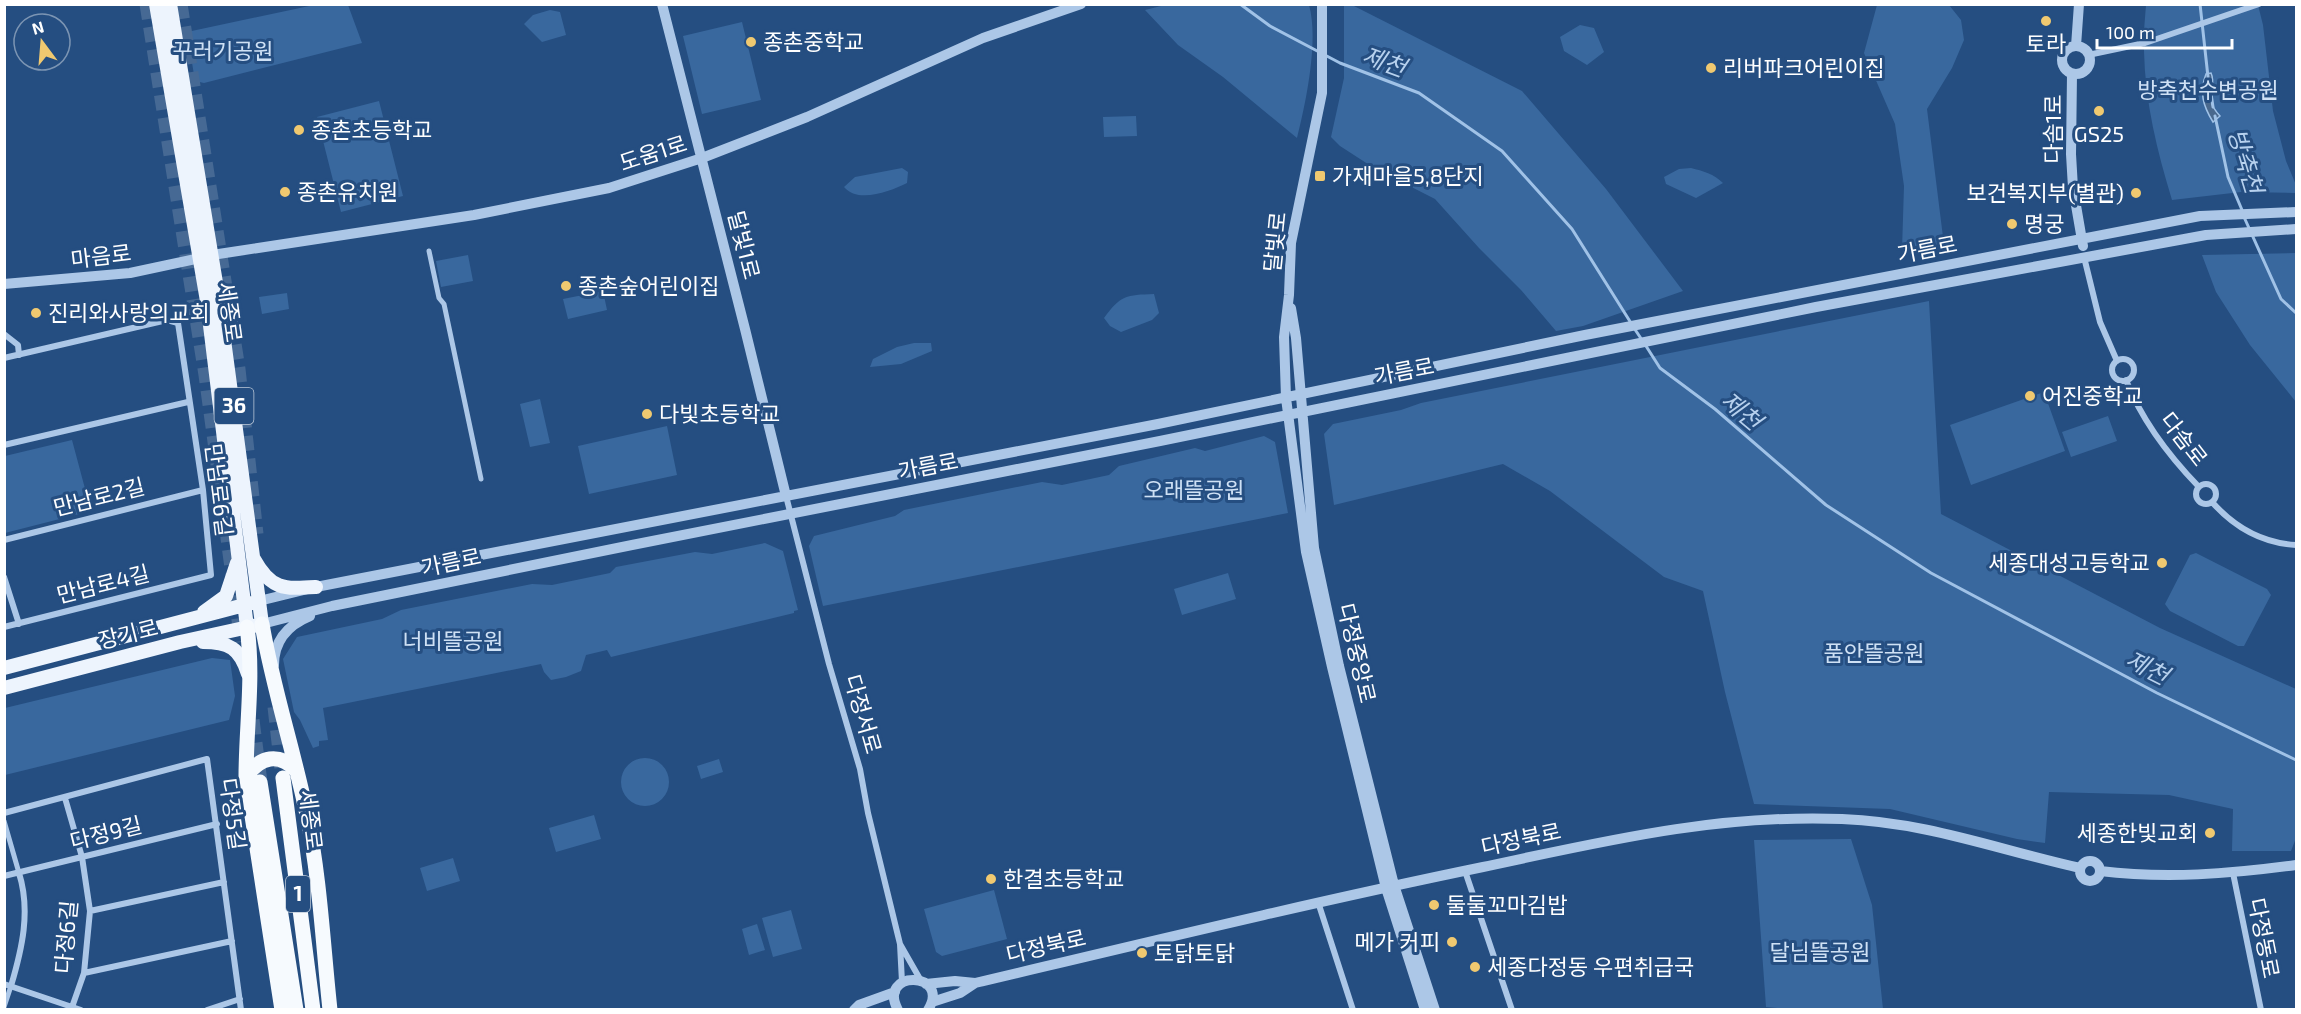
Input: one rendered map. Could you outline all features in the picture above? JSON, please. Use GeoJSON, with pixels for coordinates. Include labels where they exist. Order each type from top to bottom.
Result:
{"type":"FeatureCollection","features":[{"type":"Feature","properties":{"kind":"highway"},"geometry":{"type":"LineString","coordinates":[[254,626],[274,681],[284,725],[290,775],[307,817],[321,916],[330,1010]]}},
{"type":"Feature","properties":{"kind":"highway"},"geometry":{"type":"LineString","coordinates":[[253,779],[250,682],[254,626]]}},
{"type":"Feature","properties":{"kind":"highway"},"geometry":{"type":"LineString","coordinates":[[282,1010],[251,769],[262,760],[274,758],[290,764],[290,775]]}},
{"type":"Feature","properties":{"kind":"highway","name":"세종로"},"geometry":{"type":"LineString","coordinates":[[290,775],[313,1010]]}},
{"type":"Feature","properties":{"kind":"highway","name":"세종로"},"geometry":{"type":"LineString","coordinates":[[253,779],[296,1010]]}},
{"type":"Feature","properties":{"kind":"main road","name":"세종로"},"geometry":{"type":"LineString","coordinates":[[156,4],[206,256]]}},
{"type":"Feature","properties":{"kind":"main road","name":"세종로"},"geometry":{"type":"LineString","coordinates":[[170,4],[246,558],[259,601],[254,626]]}},
{"type":"Feature","properties":{"kind":"main road","name":"세종로"},"geometry":{"type":"LineString","coordinates":[[246,558],[244,605],[254,626]]}},
{"type":"Feature","properties":{"kind":"main road"},"geometry":{"type":"LineString","coordinates":[[246,558],[273,585],[284,588],[316,587]]}},
{"type":"Feature","properties":{"kind":"main road","name":"36"},"geometry":{"type":"LineString","coordinates":[[179,623],[203,613],[226,596],[246,558]]}},
{"type":"Feature","properties":{"kind":"main road","name":"장기로"},"geometry":{"type":"LineString","coordinates":[[4,668],[259,601]]}},
{"type":"Feature","properties":{"kind":"main road","name":"장기로"},"geometry":{"type":"LineString","coordinates":[[4,687],[180,642],[254,626]]}},
{"type":"Feature","properties":{"kind":"main road"},"geometry":{"type":"LineString","coordinates":[[180,642],[219,642],[232,647],[241,656],[250,682]]}},
{"type":"Feature","properties":{"kind":"street","name":"달빛1로"},"geometry":{"type":"LineString","coordinates":[[662,4],[786,496]]}},
{"type":"Feature","properties":{"kind":"street","name":"도움1로"},"geometry":{"type":"LineString","coordinates":[[206,256],[474,215],[609,188],[702,158],[807,117],[983,38],[1081,4]]}},
{"type":"Feature","properties":{"kind":"street","name":"달빛로"},"geometry":{"type":"LineString","coordinates":[[1286,398],[1284,337],[1289,295],[1291,243],[1322,93],[1322,4]]}},
{"type":"Feature","properties":{"kind":"street","name":"다솜1로"},"geometry":{"type":"LineString","coordinates":[[2072,74],[2065,69],[2062,61],[2064,52],[2076,46],[2079,4]]}},
{"type":"Feature","properties":{"kind":"street"},"geometry":{"type":"LineString","coordinates":[[2076,46],[2085,50],[2088,55],[2145,44],[2259,4]]}},
{"type":"Feature","properties":{"kind":"street","name":"다솜1로"},"geometry":{"type":"LineString","coordinates":[[2072,74],[2085,70],[2090,62],[2088,55]]}},
{"type":"Feature","properties":{"kind":"street","name":"다솜1로"},"geometry":{"type":"LineString","coordinates":[[2072,74],[2073,188],[2084,256]]}},
{"type":"Feature","properties":{"kind":"street","name":"가름로"},"geometry":{"type":"LineString","coordinates":[[259,601],[316,587],[1301,395],[1585,335],[2200,216],[2296,212]]}},
{"type":"Feature","properties":{"kind":"street","name":"가름로"},"geometry":{"type":"LineString","coordinates":[[254,626],[332,606],[1827,305],[2206,235],[2296,228]]}},
{"type":"Feature","properties":{"kind":"street"},"geometry":{"type":"LineString","coordinates":[[429,251],[439,298],[444,304],[481,479]]}},
{"type":"Feature","properties":{"kind":"street","name":"마음로"},"geometry":{"type":"LineString","coordinates":[[4,284],[130,273],[206,256]]}},
{"type":"Feature","properties":{"kind":"street","name":"다솜로"},"geometry":{"type":"LineString","coordinates":[[2084,256],[2100,322],[2117,361]]}},
{"type":"Feature","properties":{"kind":"street","name":"다정중앙로"},"geometry":{"type":"LineString","coordinates":[[1289,295],[1296,338],[1314,548],[1390,887],[1435,1010]]}},
{"type":"Feature","properties":{"kind":"street","name":"만남로6길"},"geometry":{"type":"LineString","coordinates":[[4,358],[167,320],[178,323],[188,402],[203,490],[211,575]]}},
{"type":"Feature","properties":{"kind":"street"},"geometry":{"type":"LineString","coordinates":[[4,334],[18,345],[19,355]]}},
{"type":"Feature","properties":{"kind":"street","name":"다솜로"},"geometry":{"type":"LineString","coordinates":[[2124,359],[2132,365],[2132,375],[2126,380],[2116,379],[2112,373],[2112,366],[2117,361],[2124,359]]}},
{"type":"Feature","properties":{"kind":"street","name":"다솜로"},"geometry":{"type":"LineString","coordinates":[[2126,380],[2133,398],[2152,430],[2177,464],[2199,487]]}},
{"type":"Feature","properties":{"kind":"street","name":"다정중앙로"},"geometry":{"type":"LineString","coordinates":[[1286,398],[1306,552],[1390,887],[1425,1010]]}},
{"type":"Feature","properties":{"kind":"street"},"geometry":{"type":"LineString","coordinates":[[4,446],[188,402]]}},
{"type":"Feature","properties":{"kind":"street","name":"다솜로"},"geometry":{"type":"LineString","coordinates":[[2205,484],[2213,488],[2216,496],[2212,502],[2203,504],[2198,501],[2196,492],[2199,487],[2205,484]]}},
{"type":"Feature","properties":{"kind":"street","name":"만남로2길"},"geometry":{"type":"LineString","coordinates":[[4,540],[203,490]]}},
{"type":"Feature","properties":{"kind":"street","name":"다정서로"},"geometry":{"type":"LineString","coordinates":[[786,496],[829,664],[860,769],[868,813],[900,944]]}},
{"type":"Feature","properties":{"kind":"street","name":"다솜로"},"geometry":{"type":"LineString","coordinates":[[2212,502],[2226,518],[2254,536],[2277,544],[2296,545]]}},
{"type":"Feature","properties":{"kind":"street","name":"만남로4길"},"geometry":{"type":"LineString","coordinates":[[4,627],[211,575]]}},
{"type":"Feature","properties":{"kind":"street"},"geometry":{"type":"LineString","coordinates":[[4,577],[20,624]]}},
{"type":"Feature","properties":{"kind":"street"},"geometry":{"type":"LineString","coordinates":[[274,681],[274,658],[281,638],[301,620],[332,606]]}},
{"type":"Feature","properties":{"kind":"street","name":"다정5길"},"geometry":{"type":"LineString","coordinates":[[4,813],[207,759],[241,1010]]}},
{"type":"Feature","properties":{"kind":"street","name":"다정6길"},"geometry":{"type":"LineString","coordinates":[[65,798],[81,857],[90,910],[84,973],[71,1008]]}},
{"type":"Feature","properties":{"kind":"street","name":"다정북로"},"geometry":{"type":"LineString","coordinates":[[975,983],[1318,902],[1465,870],[1644,833],[1735,820],[1844,819],[1902,824],[1966,837],[2039,859],[2080,868],[2084,863],[2093,861],[2098,865],[2100,871],[2204,875],[2233,873]]}},
{"type":"Feature","properties":{"kind":"street"},"geometry":{"type":"LineString","coordinates":[[4,821],[25,890],[26,917],[4,1007]]}},
{"type":"Feature","properties":{"kind":"street","name":"다정9길"},"geometry":{"type":"LineString","coordinates":[[4,876],[217,824]]}},
{"type":"Feature","properties":{"kind":"street"},"geometry":{"type":"LineString","coordinates":[[2233,873],[2296,865]]}},
{"type":"Feature","properties":{"kind":"street"},"geometry":{"type":"LineString","coordinates":[[1465,870],[1512,1010]]}},
{"type":"Feature","properties":{"kind":"street","name":"다정동로"},"geometry":{"type":"LineString","coordinates":[[2233,873],[2261,1010]]}},
{"type":"Feature","properties":{"kind":"street"},"geometry":{"type":"LineString","coordinates":[[90,910],[225,882]]}},
{"type":"Feature","properties":{"kind":"street"},"geometry":{"type":"LineString","coordinates":[[1318,902],[1353,1010]]}},
{"type":"Feature","properties":{"kind":"street"},"geometry":{"type":"LineString","coordinates":[[84,973],[232,941]]}},
{"type":"Feature","properties":{"kind":"street"},"geometry":{"type":"LineString","coordinates":[[900,944],[932,995],[930,1006]]}},
{"type":"Feature","properties":{"kind":"street"},"geometry":{"type":"LineString","coordinates":[[898,1010],[895,1004],[900,944]]}},
{"type":"Feature","properties":{"kind":"street"},"geometry":{"type":"LineString","coordinates":[[854,1010],[859,1005],[898,987],[907,979],[923,982],[975,983]]}},
{"type":"Feature","properties":{"kind":"street"},"geometry":{"type":"LineString","coordinates":[[930,1006],[960,993],[975,983]]}},
{"type":"Feature","properties":{"kind":"street"},"geometry":{"type":"LineString","coordinates":[[8,986],[81,1010]]}},
{"type":"Feature","properties":{"kind":"street"},"geometry":{"type":"LineString","coordinates":[[207,1010],[240,999]]}},
{"type":"Feature","properties":{"kind":"green space"},"geometry":{"type":"Polygon","coordinates":[[[1169,4],[1309,5],[1313,35],[1312,53],[1297,138],[1223,77],[1178,45],[1145,10],[1169,4]]]}},
{"type":"Feature","properties":{"kind":"green space","name":"꾸러기공원"},"geometry":{"type":"Polygon","coordinates":[[[314,5],[348,5],[362,43],[204,83],[195,81],[187,32],[314,5]]]}},
{"type":"Feature","properties":{"kind":"green space"},"geometry":{"type":"Polygon","coordinates":[[[1344,5],[1352,5],[1522,91],[1606,189],[1683,291],[1583,326],[1556,331],[1521,290],[1435,199],[1374,168],[1340,146],[1331,137],[1344,78],[1344,5]]]}},
{"type":"Feature","properties":{"kind":"green space"},"geometry":{"type":"Polygon","coordinates":[[[1877,5],[1949,5],[1961,20],[1964,40],[1952,68],[1927,109],[1944,245],[1902,250],[1904,186],[1895,124],[1864,53],[1877,5]]]}},
{"type":"Feature","properties":{"kind":"green space","name":"방축천수변공원"},"geometry":{"type":"Polygon","coordinates":[[[2146,5],[2258,5],[2263,25],[2273,111],[2286,161],[2296,185],[2296,193],[2241,192],[2172,200],[2149,108],[2144,45],[2146,5]]]}},
{"type":"Feature","properties":{"kind":"green space"},"geometry":{"type":"Polygon","coordinates":[[[550,10],[560,12],[566,35],[542,42],[524,24],[533,15],[550,10]]]}},
{"type":"Feature","properties":{"kind":"green space"},"geometry":{"type":"Polygon","coordinates":[[[742,22],[761,100],[702,114],[683,36],[742,22]]]}},
{"type":"Feature","properties":{"kind":"green space"},"geometry":{"type":"Polygon","coordinates":[[[1580,25],[1594,28],[1604,52],[1587,65],[1564,51],[1560,37],[1580,25]]]}},
{"type":"Feature","properties":{"kind":"green space"},"geometry":{"type":"Polygon","coordinates":[[[379,101],[403,196],[341,212],[317,117],[379,101]]]}},
{"type":"Feature","properties":{"kind":"green space"},"geometry":{"type":"Polygon","coordinates":[[[1136,116],[1137,136],[1104,137],[1103,117],[1136,116]]]}},
{"type":"Feature","properties":{"kind":"green space"},"geometry":{"type":"Polygon","coordinates":[[[902,168],[908,172],[907,183],[884,192],[858,195],[844,187],[855,177],[902,168]]]}},
{"type":"Feature","properties":{"kind":"green space"},"geometry":{"type":"Polygon","coordinates":[[[1691,168],[1712,175],[1723,183],[1696,198],[1666,184],[1664,177],[1679,169],[1691,168]]]}},
{"type":"Feature","properties":{"kind":"green space"},"geometry":{"type":"Polygon","coordinates":[[[2296,253],[2296,402],[2250,345],[2216,292],[2202,255],[2296,253]]]}},
{"type":"Feature","properties":{"kind":"green space"},"geometry":{"type":"Polygon","coordinates":[[[468,255],[473,281],[441,287],[436,261],[468,255]]]}},
{"type":"Feature","properties":{"kind":"green space"},"geometry":{"type":"Polygon","coordinates":[[[603,291],[607,310],[568,319],[563,299],[603,291]]]}},
{"type":"Feature","properties":{"kind":"green space"},"geometry":{"type":"Polygon","coordinates":[[[287,293],[289,309],[262,314],[259,297],[287,293]]]}},
{"type":"Feature","properties":{"kind":"green space"},"geometry":{"type":"Polygon","coordinates":[[[1154,294],[1159,313],[1152,320],[1121,332],[1110,326],[1104,318],[1115,305],[1125,298],[1154,294]]]}},
{"type":"Feature","properties":{"kind":"green space","name":"품안뜰공원"},"geometry":{"type":"Polygon","coordinates":[[[1929,301],[1941,514],[2160,628],[2296,689],[2296,838],[2291,851],[2232,851],[2233,809],[2169,795],[2049,792],[2045,843],[2017,839],[1890,809],[1754,804],[1725,692],[1703,591],[1664,577],[1550,491],[1503,464],[1334,505],[1324,434],[1333,424],[1401,410],[1421,403],[1929,301]]]}},
{"type":"Feature","properties":{"kind":"green space"},"geometry":{"type":"Polygon","coordinates":[[[914,343],[931,343],[932,351],[901,364],[870,367],[873,359],[897,347],[914,343]]]}},
{"type":"Feature","properties":{"kind":"green space"},"geometry":{"type":"Polygon","coordinates":[[[2044,392],[2065,451],[1971,485],[1950,425],[2044,392]]]}},
{"type":"Feature","properties":{"kind":"green space"},"geometry":{"type":"Polygon","coordinates":[[[540,399],[550,443],[530,447],[520,404],[540,399]]]}},
{"type":"Feature","properties":{"kind":"green space"},"geometry":{"type":"Polygon","coordinates":[[[2108,416],[2117,441],[2071,457],[2062,432],[2108,416]]]}},
{"type":"Feature","properties":{"kind":"green space"},"geometry":{"type":"Polygon","coordinates":[[[667,426],[677,475],[589,494],[578,446],[667,426]]]}},
{"type":"Feature","properties":{"kind":"green space","name":"오래뜰공원"},"geometry":{"type":"Polygon","coordinates":[[[1264,436],[1275,442],[1288,513],[823,606],[809,546],[814,536],[895,516],[904,510],[1042,482],[1062,485],[1109,475],[1119,466],[1195,448],[1205,451],[1264,436]]]}},
{"type":"Feature","properties":{"kind":"green space"},"geometry":{"type":"Polygon","coordinates":[[[72,440],[91,511],[5,533],[5,456],[72,440]]]}},
{"type":"Feature","properties":{"kind":"green space","name":"너비뜰공원"},"geometry":{"type":"Polygon","coordinates":[[[765,543],[783,551],[798,610],[794,613],[611,657],[607,650],[586,655],[581,671],[566,677],[551,680],[541,664],[323,708],[328,740],[319,741],[319,746],[313,748],[294,712],[283,659],[297,637],[382,619],[401,610],[532,584],[552,585],[610,573],[616,567],[695,552],[712,554],[765,543]]]}},
{"type":"Feature","properties":{"kind":"green space"},"geometry":{"type":"Polygon","coordinates":[[[2196,553],[2267,589],[2271,595],[2244,646],[2238,646],[2170,611],[2165,604],[2190,555],[2196,553]]]}},
{"type":"Feature","properties":{"kind":"green space"},"geometry":{"type":"Polygon","coordinates":[[[1228,573],[1236,599],[1182,615],[1174,589],[1228,573]]]}},
{"type":"Feature","properties":{"kind":"green space"},"geometry":{"type":"Polygon","coordinates":[[[212,658],[230,660],[235,696],[229,720],[5,775],[5,708],[212,658]]]}},
{"type":"Feature","properties":{"kind":"green space"},"geometry":{"type":"Polygon","coordinates":[[[640,758],[650,758],[662,765],[669,777],[669,787],[662,799],[650,806],[640,806],[625,795],[621,787],[621,777],[632,762],[640,758]]]}},
{"type":"Feature","properties":{"kind":"green space"},"geometry":{"type":"Polygon","coordinates":[[[719,759],[723,772],[701,779],[697,766],[719,759]]]}},
{"type":"Feature","properties":{"kind":"green space"},"geometry":{"type":"Polygon","coordinates":[[[594,815],[601,839],[556,852],[549,828],[594,815]]]}},
{"type":"Feature","properties":{"kind":"green space","name":"달님뜰공원"},"geometry":{"type":"Polygon","coordinates":[[[1851,839],[1872,905],[1883,1009],[1803,1010],[1766,1007],[1754,840],[1851,839]]]}},
{"type":"Feature","properties":{"kind":"green space"},"geometry":{"type":"Polygon","coordinates":[[[453,858],[460,881],[427,891],[420,868],[453,858]]]}},
{"type":"Feature","properties":{"kind":"green space"},"geometry":{"type":"Polygon","coordinates":[[[994,890],[1007,939],[942,956],[936,952],[924,909],[994,890]]]}},
{"type":"Feature","properties":{"kind":"green space"},"geometry":{"type":"Polygon","coordinates":[[[791,910],[802,949],[773,957],[762,918],[791,910]]]}},
{"type":"Feature","properties":{"kind":"green space"},"geometry":{"type":"Polygon","coordinates":[[[757,924],[765,950],[749,955],[742,929],[757,924]]]}},
{"type":"Feature","properties":{"kind":"shaded area"},"geometry":{"type":"Polygon","coordinates":[[[2211,73],[2213,78],[2212,103],[2220,116],[2213,122],[2205,105],[2203,93],[2206,74],[2211,73]]]}},
{"type":"Feature","properties":{"kind":"waterway","name":"제천"},"geometry":{"type":"LineString","coordinates":[[1240,4],[1270,26],[1340,63],[1419,93],[1502,151],[1572,229],[1631,323]]}},
{"type":"Feature","properties":{"kind":"waterway","name":"방축천"},"geometry":{"type":"LineString","coordinates":[[2200,4],[2208,77]]}},
{"type":"Feature","properties":{"kind":"waterway","name":"방축천"},"geometry":{"type":"LineString","coordinates":[[2210,87],[2213,107]]}},
{"type":"Feature","properties":{"kind":"waterway","name":"방축천"},"geometry":{"type":"LineString","coordinates":[[2215,116],[2228,177],[2242,210]]}},
{"type":"Feature","properties":{"kind":"waterway","name":"방축천"},"geometry":{"type":"LineString","coordinates":[[2244,217],[2281,299],[2296,313]]}},
{"type":"Feature","properties":{"kind":"waterway","name":"제천"},"geometry":{"type":"LineString","coordinates":[[1634,328],[1642,340]]}},
{"type":"Feature","properties":{"kind":"waterway","name":"제천"},"geometry":{"type":"LineString","coordinates":[[1646,346],[1660,368],[1715,409],[1826,505],[1931,573],[2157,693],[2296,760]]}},
{"type":"Feature","properties":{"kind":"tunnel"},"geometry":{"type":"LineString","coordinates":[[147,4],[206,375],[242,642]]}},
{"type":"Feature","properties":{"kind":"tunnel"},"geometry":{"type":"LineString","coordinates":[[180,4],[238,369],[256,534]]}},
{"type":"Feature","properties":{"kind":"tunnel"},"geometry":{"type":"LineString","coordinates":[[275,707],[283,778]]}},
{"type":"Feature","properties":{"kind":"tunnel"},"geometry":{"type":"LineString","coordinates":[[252,720],[260,782]]}},
{"type":"Feature","properties":{"kind":"place","name":"토라"},"geometry":{"type":"Point","coordinates":[2046,21]}},
{"type":"Feature","properties":{"kind":"place","name":"종촌중학교"},"geometry":{"type":"Point","coordinates":[751,42]}},
{"type":"Feature","properties":{"kind":"place","name":"리버파크어린이집"},"geometry":{"type":"Point","coordinates":[1711,68]}},
{"type":"Feature","properties":{"kind":"place","name":"GS25"},"geometry":{"type":"Point","coordinates":[2099,111]}},
{"type":"Feature","properties":{"kind":"place","name":"종촌초등학교"},"geometry":{"type":"Point","coordinates":[299,130]}},
{"type":"Feature","properties":{"kind":"place","name":"가재마을5,8단지"},"geometry":{"type":"Point","coordinates":[1320,176]}},
{"type":"Feature","properties":{"kind":"place","name":"종촌유치원"},"geometry":{"type":"Point","coordinates":[285,192]}},
{"type":"Feature","properties":{"kind":"place","name":"보건복지부(별관)"},"geometry":{"type":"Point","coordinates":[2136,193]}},
{"type":"Feature","properties":{"kind":"place","name":"명궁"},"geometry":{"type":"Point","coordinates":[2012,224]}},
{"type":"Feature","properties":{"kind":"place","name":"종촌숲어린이집"},"geometry":{"type":"Point","coordinates":[566,286]}},
{"type":"Feature","properties":{"kind":"place","name":"진리와사랑의교회"},"geometry":{"type":"Point","coordinates":[36,313]}},
{"type":"Feature","properties":{"kind":"place","name":"어진중학교"},"geometry":{"type":"Point","coordinates":[2030,396]}},
{"type":"Feature","properties":{"kind":"place","name":"다빛초등학교"},"geometry":{"type":"Point","coordinates":[647,414]}},
{"type":"Feature","properties":{"kind":"place","name":"세종대성고등학교"},"geometry":{"type":"Point","coordinates":[2162,563]}},
{"type":"Feature","properties":{"kind":"place","name":"세종한빛교회"},"geometry":{"type":"Point","coordinates":[2210,833]}},
{"type":"Feature","properties":{"kind":"place","name":"한결초등학교"},"geometry":{"type":"Point","coordinates":[991,879]}},
{"type":"Feature","properties":{"kind":"place","name":"둘둘꼬마김밥"},"geometry":{"type":"Point","coordinates":[1434,905]}},
{"type":"Feature","properties":{"kind":"place","name":"메가 커피"},"geometry":{"type":"Point","coordinates":[1452,942]}},
{"type":"Feature","properties":{"kind":"place","name":"토닭토닭"},"geometry":{"type":"Point","coordinates":[1142,953]}},
{"type":"Feature","properties":{"kind":"place","name":"세종다정동 우편취급국"},"geometry":{"type":"Point","coordinates":[1475,967]}}]}
